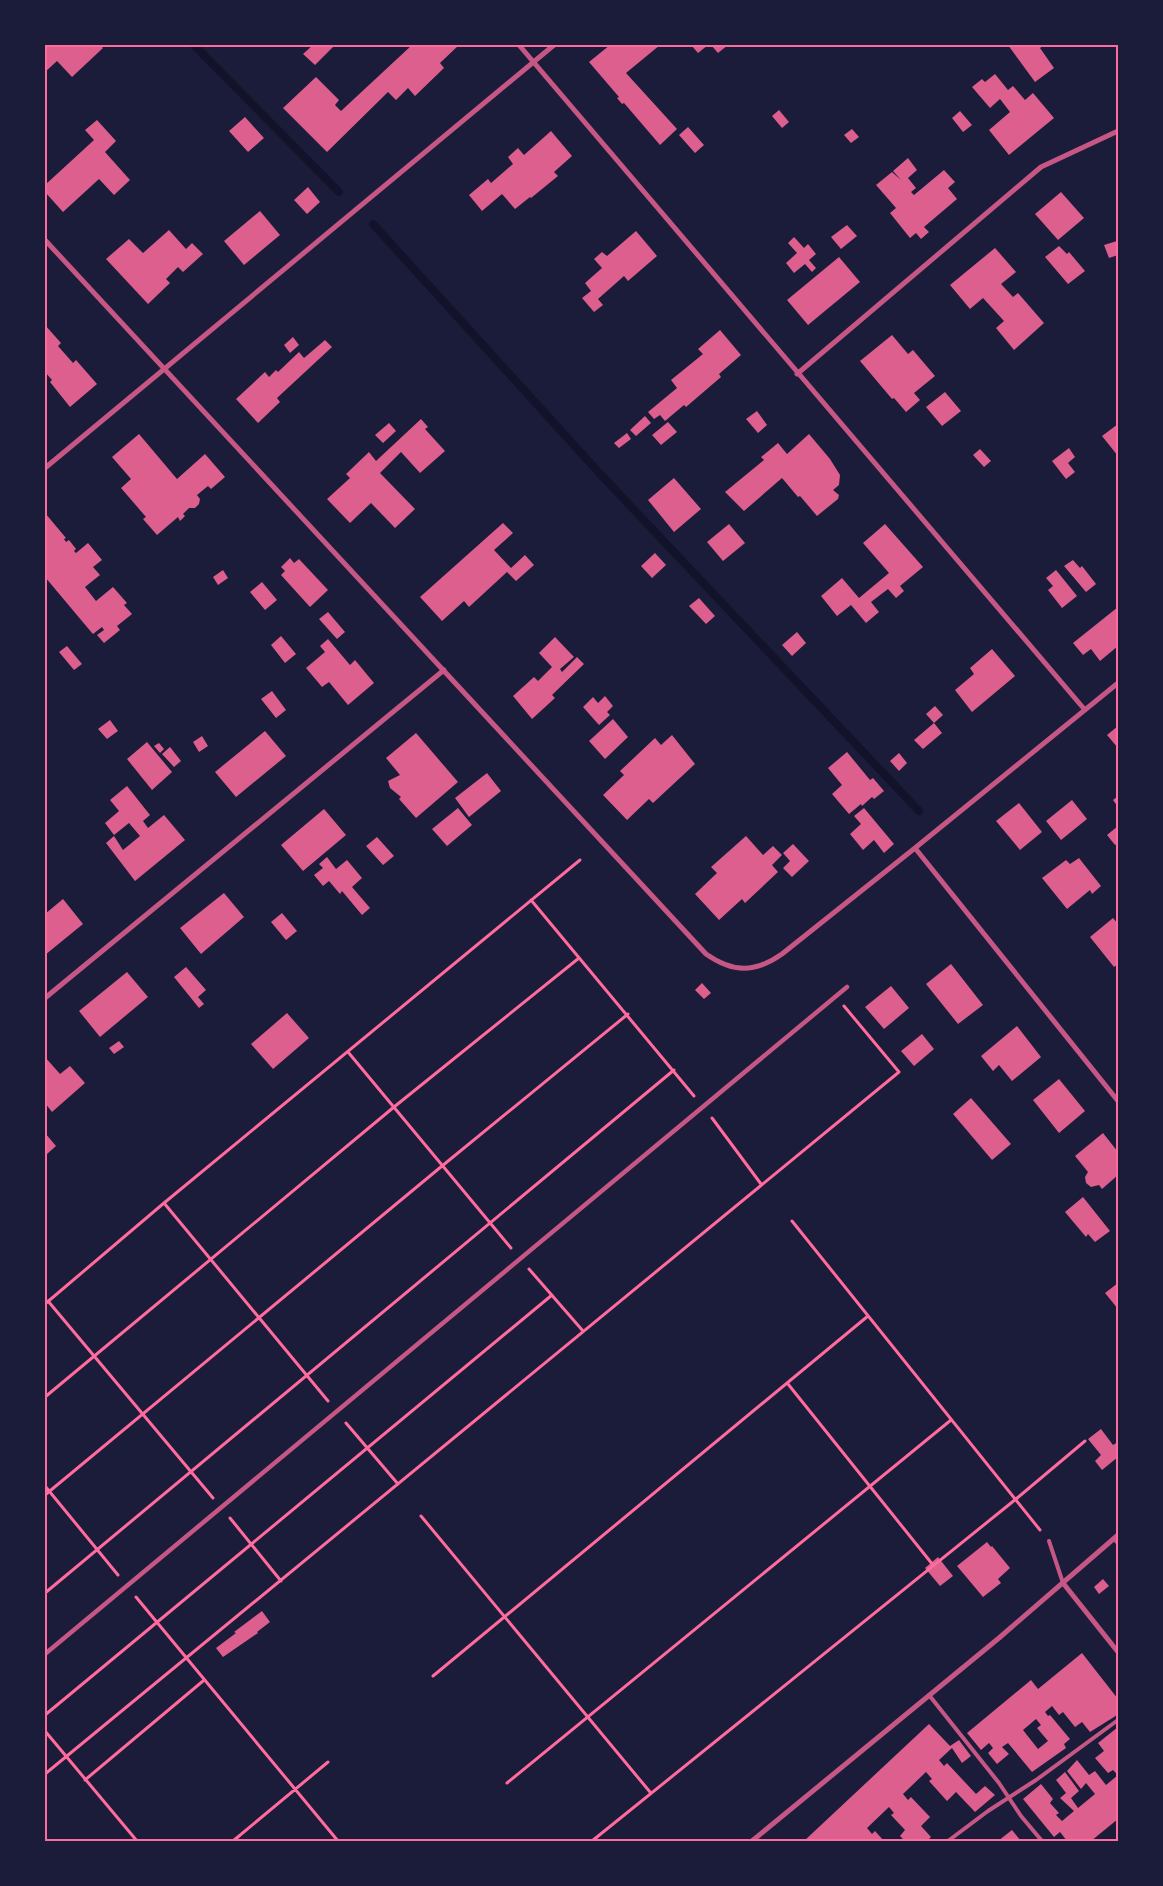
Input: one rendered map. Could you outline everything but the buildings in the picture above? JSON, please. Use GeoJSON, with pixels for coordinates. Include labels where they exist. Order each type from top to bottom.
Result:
{"type":"FeatureCollection","features":[{"type":"Feature","properties":{"kind":"street"},"geometry":{"type":"LineString","coordinates":[[519,45],[797,374],[1085,710]]}},
{"type":"Feature","properties":{"kind":"street"},"geometry":{"type":"LineString","coordinates":[[45,468],[554,45]]}},
{"type":"Feature","properties":{"kind":"street"},"geometry":{"type":"LineString","coordinates":[[797,374],[1041,167],[1118,130]]}},
{"type":"Feature","properties":{"kind":"street"},"geometry":{"type":"LineString","coordinates":[[45,240],[706,954],[731,968],[745,969],[772,961],[1118,683]]}},
{"type":"Feature","properties":{"kind":"street"},"geometry":{"type":"LineString","coordinates":[[45,998],[444,670]]}},
{"type":"Feature","properties":{"kind":"street"},"geometry":{"type":"LineString","coordinates":[[914,848],[1118,1101]]}},
{"type":"Feature","properties":{"kind":"street"},"geometry":{"type":"LineString","coordinates":[[45,1654],[847,987]]}},
{"type":"Feature","properties":{"kind":"street"},"geometry":{"type":"LineString","coordinates":[[752,1841],[1117,1539]]}},
{"type":"Feature","properties":{"kind":"street"},"geometry":{"type":"LineString","coordinates":[[1063,1583],[1118,1652]]}},
{"type":"Feature","properties":{"kind":"lane"},"geometry":{"type":"LineString","coordinates":[[1049,1541],[1063,1583]]}},
{"type":"Feature","properties":{"kind":"lane"},"geometry":{"type":"LineString","coordinates":[[929,1695],[1042,1841]]}},
{"type":"Feature","properties":{"kind":"lane"},"geometry":{"type":"LineString","coordinates":[[948,1841],[1118,1720]]}},
{"type":"Feature","properties":{"kind":"path"},"geometry":{"type":"LineString","coordinates":[[281,1581],[144,1415],[47,1302],[164,1203],[580,860]]}},
{"type":"Feature","properties":{"kind":"path"},"geometry":{"type":"LineString","coordinates":[[531,900],[674,1070],[762,1184]]}},
{"type":"Feature","properties":{"kind":"path"},"geometry":{"type":"LineString","coordinates":[[45,1398],[394,1107],[579,958]]}},
{"type":"Feature","properties":{"kind":"path"},"geometry":{"type":"LineString","coordinates":[[45,1774],[899,1072],[836,996]]}},
{"type":"Feature","properties":{"kind":"path"},"geometry":{"type":"LineString","coordinates":[[45,1496],[628,1014]]}},
{"type":"Feature","properties":{"kind":"path"},"geometry":{"type":"LineString","coordinates":[[348,1052],[490,1224],[583,1331]]}},
{"type":"Feature","properties":{"kind":"path"},"geometry":{"type":"LineString","coordinates":[[45,1592],[191,1473],[674,1070]]}},
{"type":"Feature","properties":{"kind":"path"},"geometry":{"type":"LineString","coordinates":[[164,1203],[398,1484]]}},
{"type":"Feature","properties":{"kind":"path"},"geometry":{"type":"LineString","coordinates":[[792,1221],[1049,1541]]}},
{"type":"Feature","properties":{"kind":"path"},"geometry":{"type":"LineString","coordinates":[[45,1716],[552,1295]]}},
{"type":"Feature","properties":{"kind":"path"},"geometry":{"type":"LineString","coordinates":[[433,1676],[868,1316]]}},
{"type":"Feature","properties":{"kind":"path"},"geometry":{"type":"LineString","coordinates":[[788,1384],[934,1565]]}},
{"type":"Feature","properties":{"kind":"path"},"geometry":{"type":"LineString","coordinates":[[507,1783],[951,1420]]}},
{"type":"Feature","properties":{"kind":"path"},"geometry":{"type":"LineString","coordinates":[[592,1841],[1016,1500],[1085,1441]]}},
{"type":"Feature","properties":{"kind":"path"},"geometry":{"type":"LineString","coordinates":[[45,1486],[98,1549],[156,1624],[338,1841]]}},
{"type":"Feature","properties":{"kind":"path"},"geometry":{"type":"LineString","coordinates":[[420,1516],[650,1793]]}},
{"type":"Feature","properties":{"kind":"path"},"geometry":{"type":"LineString","coordinates":[[85,1780],[204,1680]]}},
{"type":"Feature","properties":{"kind":"path"},"geometry":{"type":"LineString","coordinates":[[45,1732],[137,1841]]}},
{"type":"Feature","properties":{"kind":"path"},"geometry":{"type":"LineString","coordinates":[[233,1841],[328,1762]]}},
{"type":"Feature","properties":{"kind":"waterway"},"geometry":{"type":"LineString","coordinates":[[194,45],[339,192]]}},
{"type":"Feature","properties":{"kind":"waterway"},"geometry":{"type":"LineString","coordinates":[[373,224],[602,476],[919,811]]}}]}
